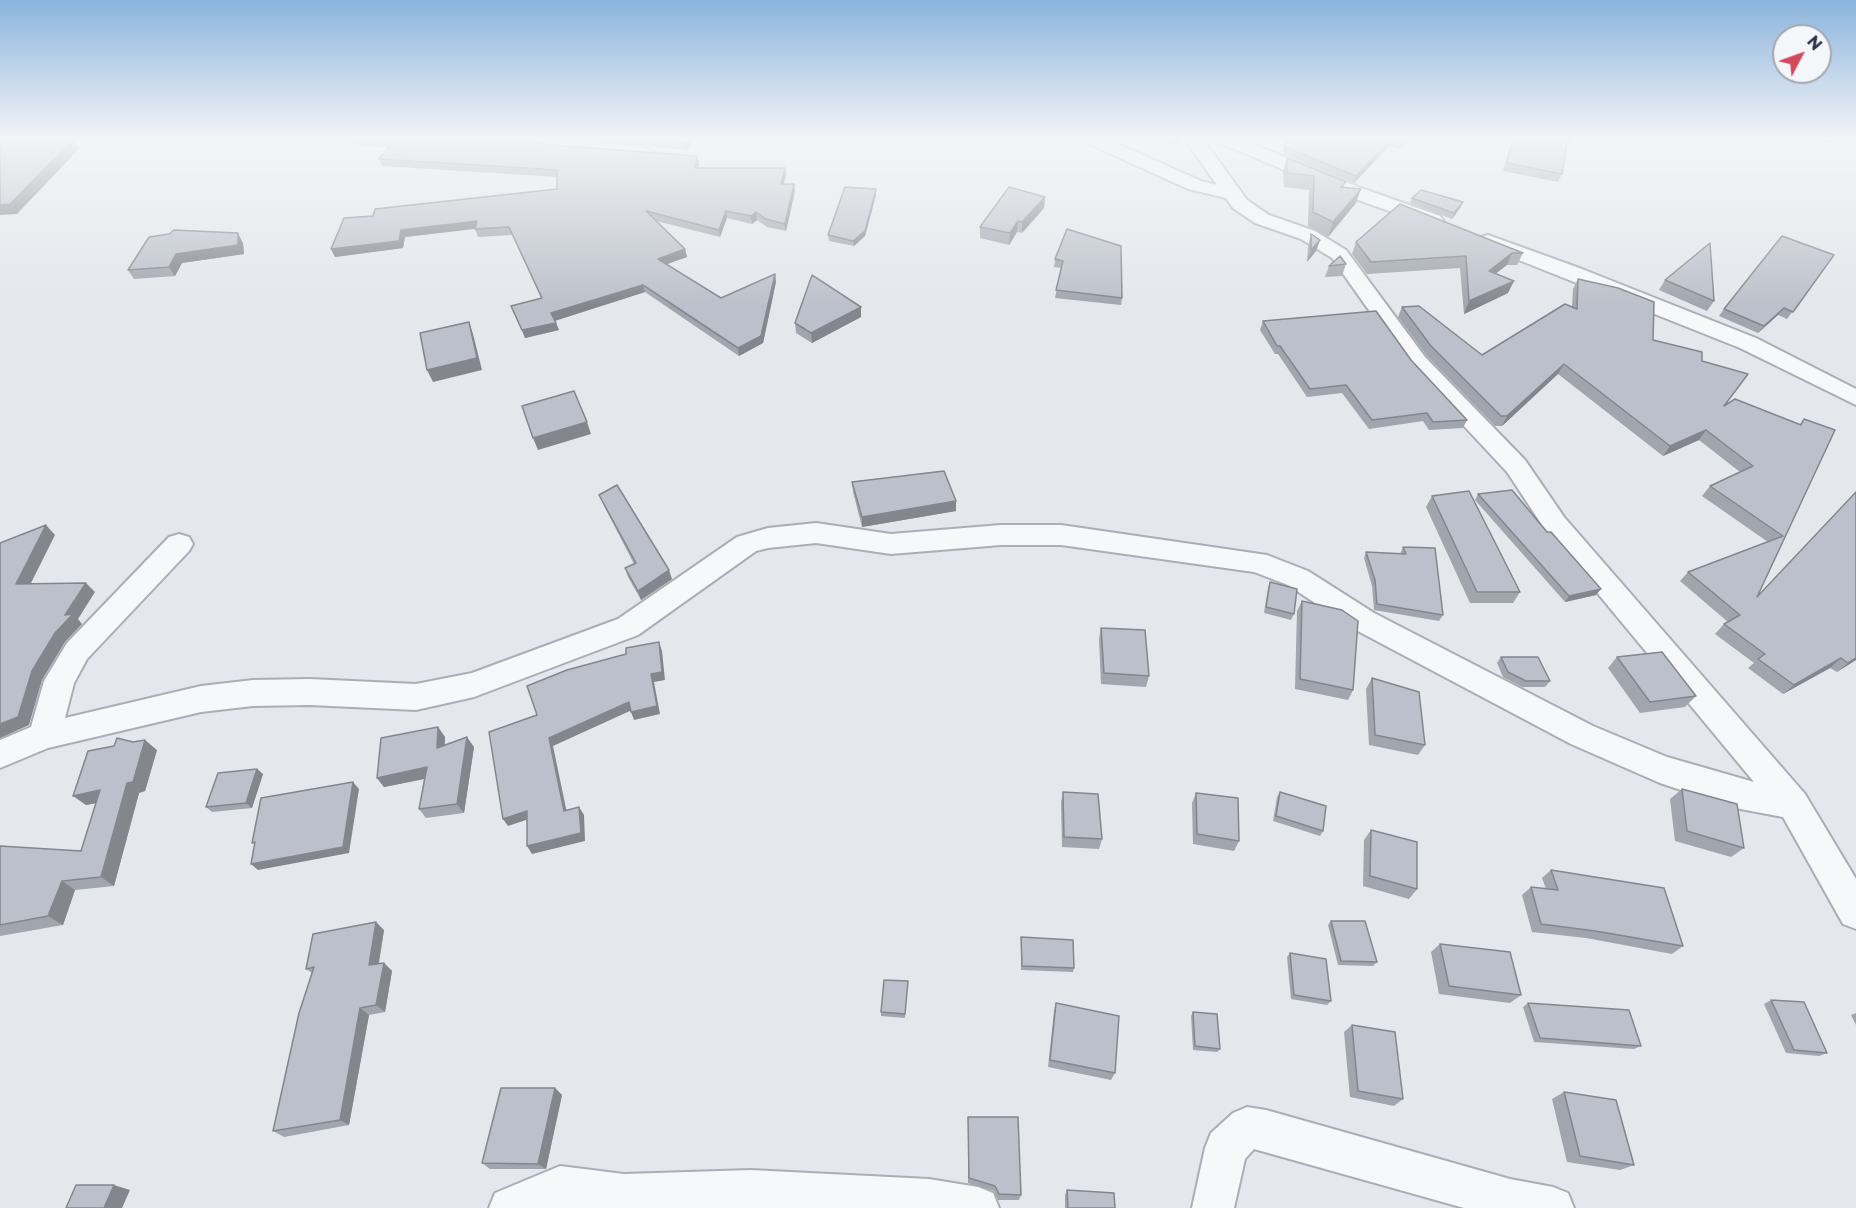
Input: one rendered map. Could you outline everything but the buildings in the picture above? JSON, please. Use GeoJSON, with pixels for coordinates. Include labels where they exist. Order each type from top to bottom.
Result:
{"type":"FeatureCollection","features":[{"type":"Feature","properties":{"kind":"street"},"geometry":{"type":"LineString","coordinates":[[1233,194],[1240,204],[1262,219],[1282,228],[1308,235],[1339,254],[1417,362],[1516,466],[1555,524],[1793,804],[1856,912]]}},
{"type":"Feature","properties":{"kind":"street"},"geometry":{"type":"LineString","coordinates":[[1361,194],[1449,226]]}},
{"type":"Feature","properties":{"kind":"street"},"geometry":{"type":"LineString","coordinates":[[1471,235],[1575,273],[1748,343],[1856,398]]}},
{"type":"Feature","properties":{"kind":"street"},"geometry":{"type":"LineString","coordinates":[[0,754],[45,736],[201,699],[253,693],[309,692],[416,697],[474,685],[628,627],[747,543],[768,538],[816,533],[891,544],[950,541],[1001,535],[1061,535],[1257,562],[1298,578],[1364,621],[1582,735],[1660,769],[1735,793],[1793,804]]}},
{"type":"Feature","properties":{"kind":"street"},"geometry":{"type":"LineString","coordinates":[[45,736],[59,681],[77,651],[179,544]]}},
{"type":"Feature","properties":{"kind":"street"},"geometry":{"type":"LineString","coordinates":[[1213,1208],[1226,1148],[1247,1127],[1266,1130],[1510,1200],[1553,1208]]}},
{"type":"Feature","properties":{"kind":"street"},"geometry":{"type":"LineString","coordinates":[[510,1208],[560,1187],[624,1195],[751,1191],[929,1200],[978,1208]]}}]}
